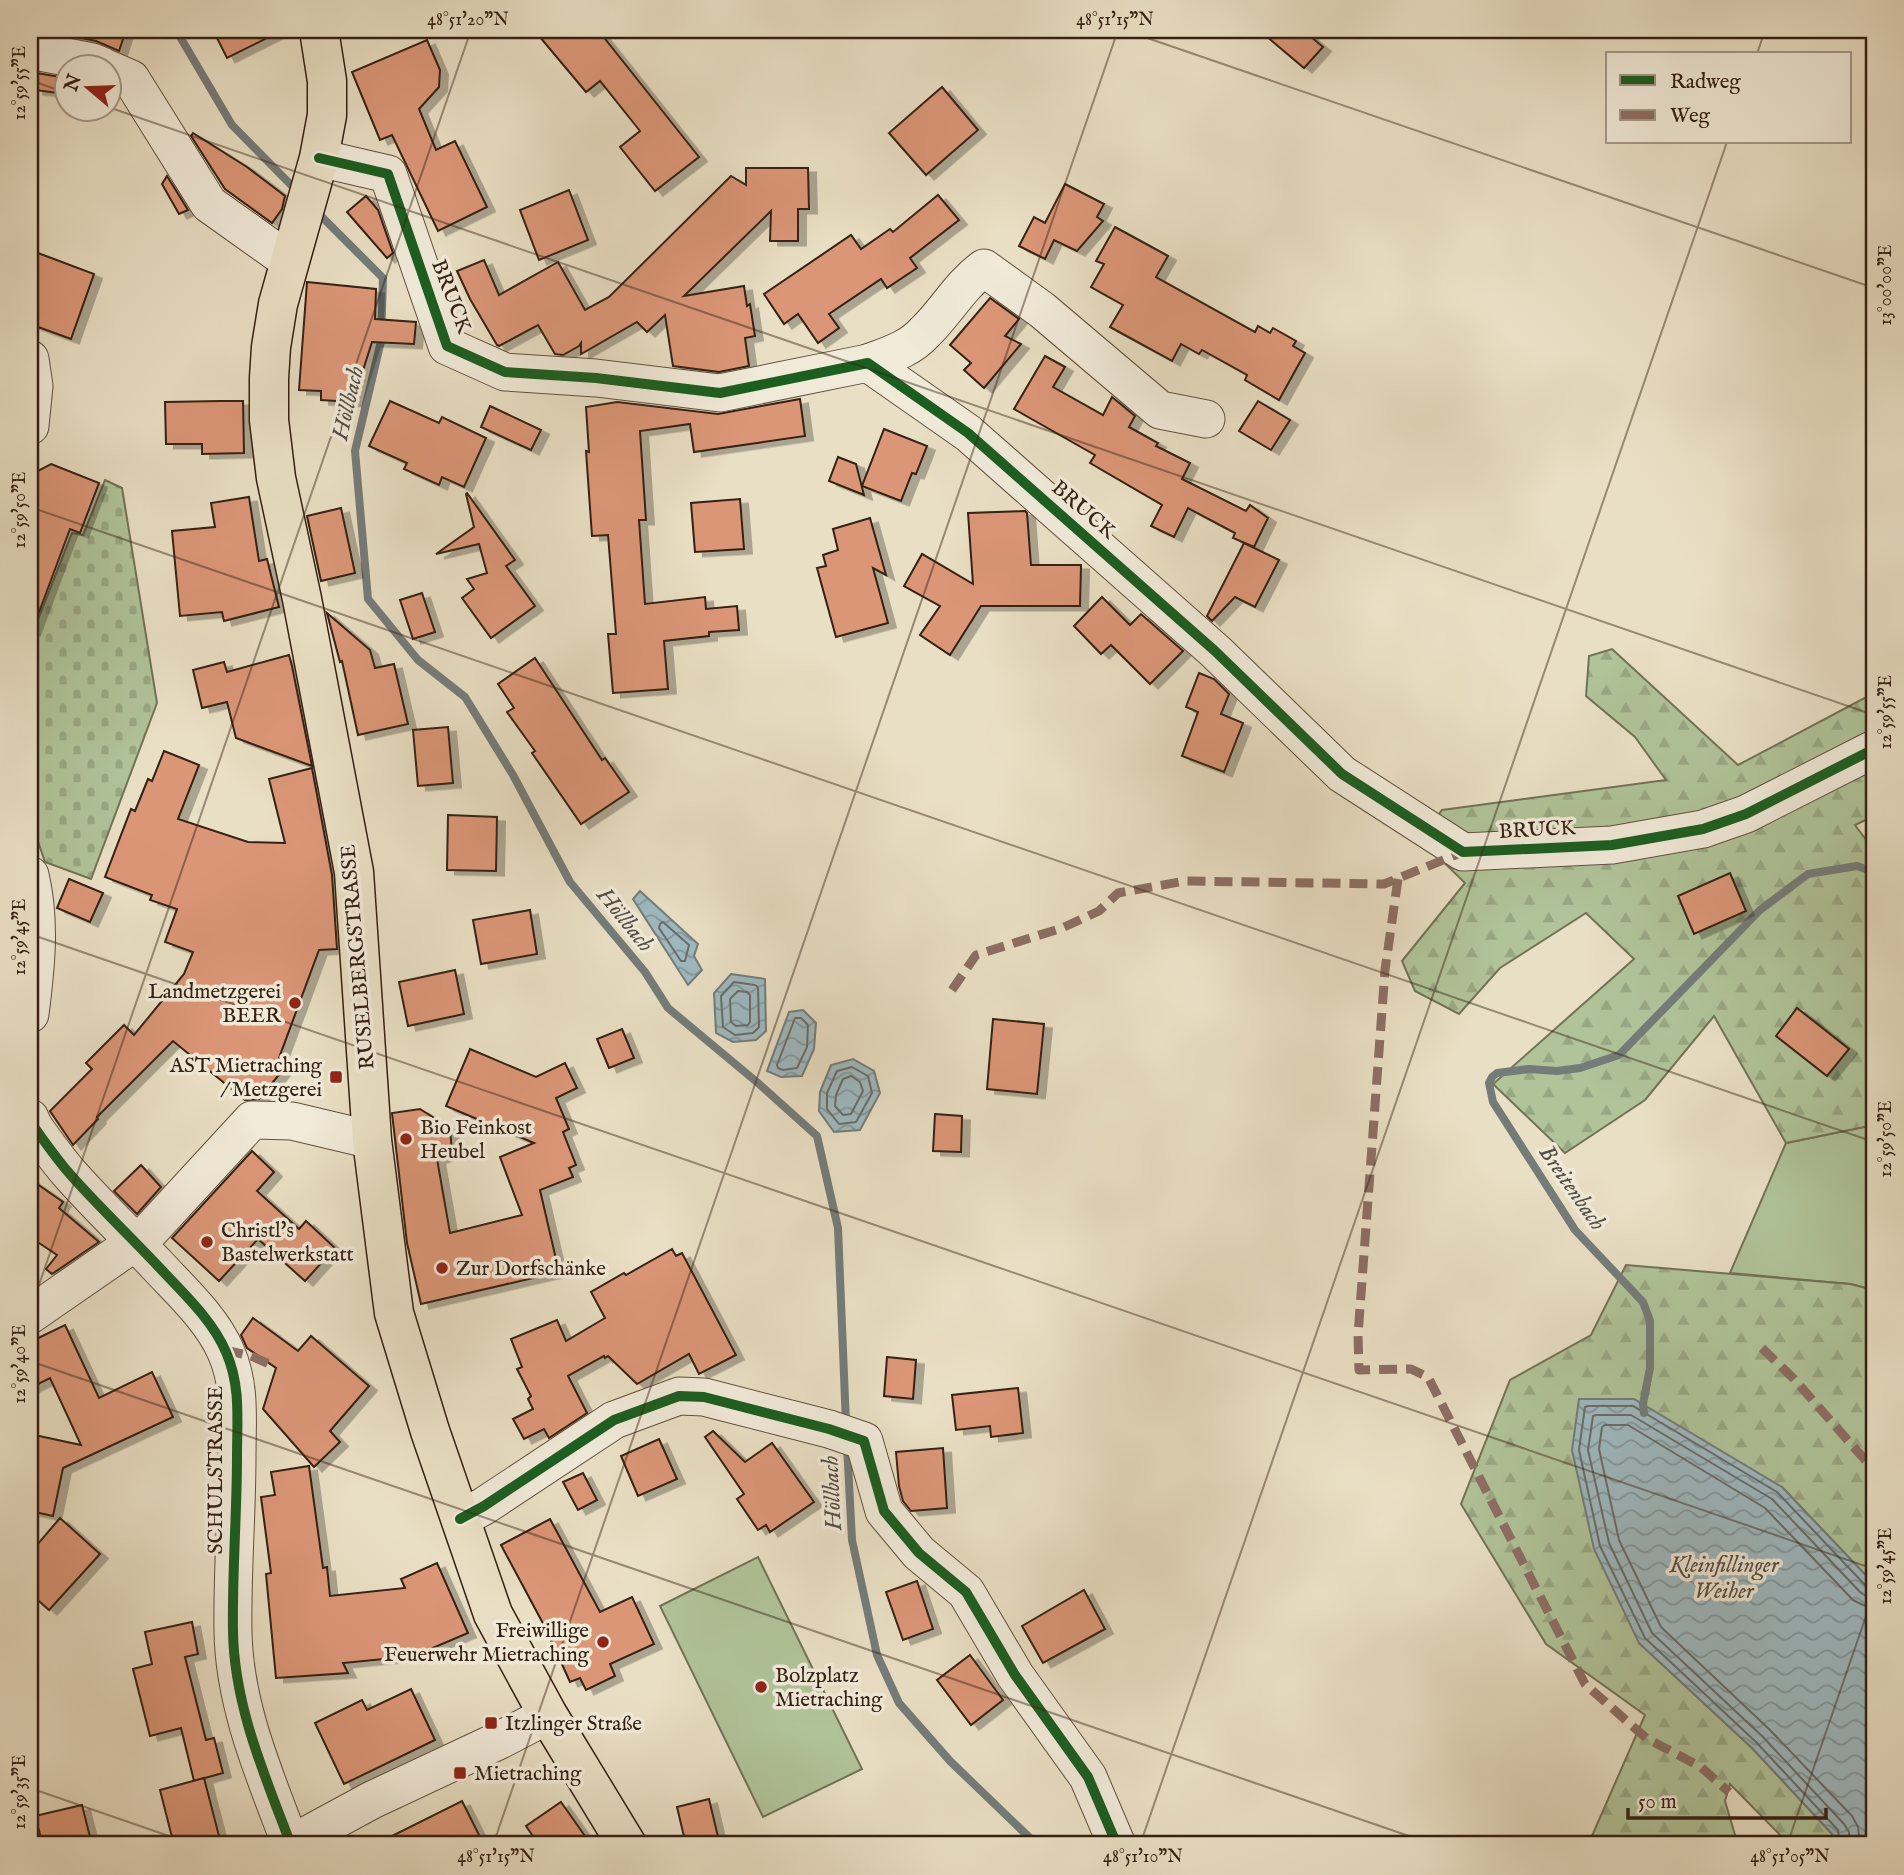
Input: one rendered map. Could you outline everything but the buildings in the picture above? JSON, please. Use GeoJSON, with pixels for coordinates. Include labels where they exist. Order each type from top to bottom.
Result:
{"type":"FeatureCollection","features":[{"type":"Feature","properties":{"kind":"main road","name":"RUSELBERGSTRASSE"},"geometry":{"type":"LineString","coordinates":[[319,30],[327,81],[327,115],[302,220],[289,261],[271,347],[270,420],[276,478],[354,872],[372,1140],[394,1313],[430,1431],[493,1614],[548,1715],[628,1845]]}},
{"type":"Feature","properties":{"kind":"street"},"geometry":{"type":"LineString","coordinates":[[30,50],[52,54]]}},
{"type":"Feature","properties":{"kind":"street"},"geometry":{"type":"LineString","coordinates":[[122,75],[131,79],[209,204],[289,261]]}},
{"type":"Feature","properties":{"kind":"street","name":"BRUCK"},"geometry":{"type":"LineString","coordinates":[[315,170],[388,174],[447,346],[505,372],[596,378],[720,393],[868,363],[902,350],[924,334],[971,277],[984,268],[1042,310],[1160,410],[1206,419]]}},
{"type":"Feature","properties":{"kind":"street"},"geometry":{"type":"LineString","coordinates":[[30,359],[34,386],[30,426]]}},
{"type":"Feature","properties":{"kind":"street","name":"BRUCK"},"geometry":{"type":"LineString","coordinates":[[868,363],[968,433],[1215,651],[1342,774],[1463,852],[1612,845],[1703,829],[1746,814],[1874,750]]}},
{"type":"Feature","properties":{"kind":"street"},"geometry":{"type":"LineString","coordinates":[[30,876],[37,928],[37,963],[30,1014]]}},
{"type":"Feature","properties":{"kind":"street","name":"SCHULSTRASSE"},"geometry":{"type":"LineString","coordinates":[[30,1118],[69,1173],[209,1324],[225,1350],[236,1382],[237,1511],[233,1632],[237,1678],[253,1745],[290,1845]]}},
{"type":"Feature","properties":{"kind":"street"},"geometry":{"type":"LineString","coordinates":[[30,1315],[147,1234],[252,1120],[292,1121],[372,1140]]}},
{"type":"Feature","properties":{"kind":"street"},"geometry":{"type":"LineString","coordinates":[[460,1518],[484,1506],[614,1420],[679,1396],[704,1397],[864,1440],[884,1511],[919,1553],[966,1592],[1015,1675],[1088,1777],[1117,1845]]}},
{"type":"Feature","properties":{"kind":"street"},"geometry":{"type":"LineString","coordinates":[[290,1845],[372,1800],[548,1715]]}},
{"type":"Feature","properties":{"kind":"green space"},"geometry":{"type":"Polygon","coordinates":[[[105,480],[122,488],[157,703],[91,879],[45,862],[30,818],[30,635],[72,533],[83,535],[105,480]]]}},
{"type":"Feature","properties":{"kind":"green space"},"geometry":{"type":"Polygon","coordinates":[[[1612,649],[1738,765],[1874,693],[1874,816],[1855,825],[1870,845],[1874,846],[1874,1125],[1786,1143],[1714,1016],[1645,1100],[1565,1153],[1493,1084],[1634,959],[1586,913],[1500,968],[1459,1014],[1415,991],[1402,961],[1465,883],[1420,839],[1442,810],[1666,780],[1635,737],[1586,696],[1589,656],[1612,649]]]}},
{"type":"Feature","properties":{"kind":"green space"},"geometry":{"type":"Polygon","coordinates":[[[1874,1125],[1874,1290],[1850,1284],[1730,1273],[1786,1143],[1874,1125]]]}},
{"type":"Feature","properties":{"kind":"green space"},"geometry":{"type":"Polygon","coordinates":[[[1626,1265],[1850,1284],[1874,1290],[1874,1584],[1782,1487],[1639,1643],[1752,1748],[1833,1835],[1834,1845],[1790,1845],[1730,1784],[1725,1801],[1738,1845],[1588,1845],[1645,1715],[1546,1644],[1461,1504],[1510,1380],[1591,1335],[1626,1265]]]}},
{"type":"Feature","properties":{"kind":"green space","name":"Bolzplatz Mietraching"},"geometry":{"type":"Polygon","coordinates":[[[758,1557],[862,1769],[763,1817],[660,1606],[758,1557]]]}},
{"type":"Feature","properties":{"kind":"water"},"geometry":{"type":"Polygon","coordinates":[[[640,891],[698,944],[694,956],[702,970],[688,985],[633,899],[640,891]]]}},
{"type":"Feature","properties":{"kind":"water"},"geometry":{"type":"Polygon","coordinates":[[[731,974],[765,979],[766,1031],[756,1040],[733,1042],[716,1033],[714,993],[731,974]]]}},
{"type":"Feature","properties":{"kind":"water"},"geometry":{"type":"Polygon","coordinates":[[[803,1010],[816,1023],[814,1049],[802,1076],[781,1077],[767,1071],[789,1012],[803,1010]]]}},
{"type":"Feature","properties":{"kind":"water"},"geometry":{"type":"Polygon","coordinates":[[[853,1059],[874,1071],[880,1093],[860,1130],[834,1132],[819,1111],[820,1092],[831,1065],[853,1059]]]}},
{"type":"Feature","properties":{"kind":"water","name":"Kleinfillinger Weiher"},"geometry":{"type":"Polygon","coordinates":[[[1579,1399],[1634,1399],[1782,1487],[1874,1584],[1874,1845],[1834,1845],[1833,1835],[1752,1748],[1639,1643],[1594,1549],[1572,1450],[1579,1399]]]}},
{"type":"Feature","properties":{"kind":"waterway","name":"Höllbach"},"geometry":{"type":"LineString","coordinates":[[176,30],[232,125],[297,191]]}},
{"type":"Feature","properties":{"kind":"waterway","name":"Höllbach"},"geometry":{"type":"LineString","coordinates":[[316,211],[383,278],[381,341],[355,451],[368,599],[418,660],[465,697],[513,775],[570,882],[645,972],[668,1008],[817,1136],[838,1228],[846,1424]]}},
{"type":"Feature","properties":{"kind":"waterway","name":"Breitenbach"},"geometry":{"type":"LineString","coordinates":[[1644,1413],[1643,1404],[1650,1368],[1650,1321],[1643,1302],[1575,1230],[1493,1102],[1489,1083],[1497,1073],[1580,1068],[1619,1055],[1760,910],[1808,874],[1857,866],[1874,872]]}},
{"type":"Feature","properties":{"kind":"waterway","name":"Höllbach"},"geometry":{"type":"LineString","coordinates":[[847,1444],[852,1540],[877,1655],[899,1703],[950,1761],[1032,1840],[1034,1845]]}},
{"type":"Feature","properties":{"kind":"marked path"},"geometry":{"type":"LineString","coordinates":[[952,990],[976,955],[1062,928],[1099,911],[1118,893],[1185,881],[1384,884],[1463,852]]}},
{"type":"Feature","properties":{"kind":"marked path"},"geometry":{"type":"LineString","coordinates":[[1398,879],[1385,970],[1358,1335],[1359,1370],[1411,1369],[1428,1377],[1585,1684],[1646,1738],[1701,1767],[1729,1792]]}},
{"type":"Feature","properties":{"kind":"marked path"},"geometry":{"type":"LineString","coordinates":[[1762,1348],[1794,1379],[1874,1470]]}},
{"type":"Feature","properties":{"kind":"marked path"},"geometry":{"type":"LineString","coordinates":[[225,1350],[251,1356],[276,1367]]}},
{"type":"Feature","properties":{"kind":"cycle path"},"geometry":{"type":"LineString","coordinates":[[319,158],[388,174],[447,346],[505,372],[596,378],[720,393],[868,363],[968,433],[1215,651],[1342,774],[1463,852],[1612,845],[1703,829],[1746,814],[1874,749]]}},
{"type":"Feature","properties":{"kind":"cycle path"},"geometry":{"type":"LineString","coordinates":[[30,1118],[69,1173],[186,1295],[213,1328],[231,1365],[237,1416],[233,1609],[235,1659],[245,1713],[289,1845]]}},
{"type":"Feature","properties":{"kind":"cycle path"},"geometry":{"type":"LineString","coordinates":[[460,1519],[614,1420],[679,1396],[704,1397],[829,1429],[864,1441],[884,1511],[919,1553],[966,1592],[1015,1675],[1088,1777],[1117,1845]]}},
{"type":"Feature","properties":{"kind":"place","name":"Landmetzgerei BEER"},"geometry":{"type":"Point","coordinates":[295,1003]}},
{"type":"Feature","properties":{"kind":"place","name":"AST Mietraching / Metzgerei"},"geometry":{"type":"Point","coordinates":[336,1077]}},
{"type":"Feature","properties":{"kind":"place","name":"Bio Feinkost Heubel"},"geometry":{"type":"Point","coordinates":[406,1139]}},
{"type":"Feature","properties":{"kind":"place","name":"Christl's Bastelwerkstatt"},"geometry":{"type":"Point","coordinates":[207,1242]}},
{"type":"Feature","properties":{"kind":"place","name":"Zur Dorfschänke"},"geometry":{"type":"Point","coordinates":[442,1268]}},
{"type":"Feature","properties":{"kind":"place","name":"Freiwillige Feuerwehr Mietraching"},"geometry":{"type":"Point","coordinates":[603,1642]}},
{"type":"Feature","properties":{"kind":"place","name":"Bolzplatz Mietraching"},"geometry":{"type":"Point","coordinates":[761,1687]}},
{"type":"Feature","properties":{"kind":"place","name":"Itzlinger Straße"},"geometry":{"type":"Point","coordinates":[491,1723]}},
{"type":"Feature","properties":{"kind":"place","name":"Mietraching"},"geometry":{"type":"Point","coordinates":[460,1773]}}]}
